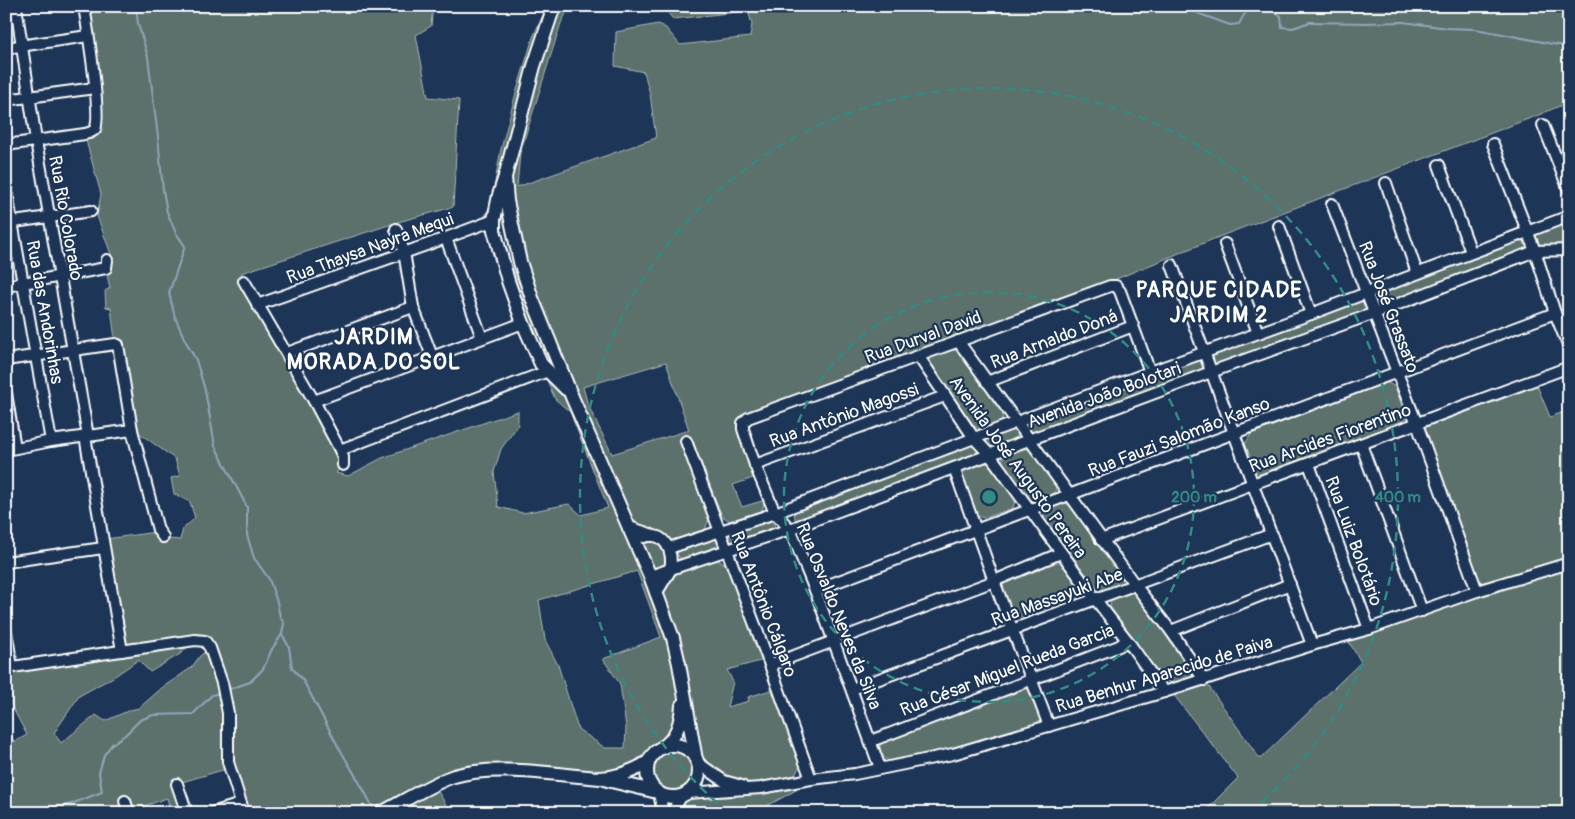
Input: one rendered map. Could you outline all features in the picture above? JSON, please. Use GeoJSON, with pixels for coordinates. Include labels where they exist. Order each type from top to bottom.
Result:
{"type":"FeatureCollection","features":[{"type":"Feature","properties":{"kind":"main road"},"geometry":{"type":"LineString","coordinates":[[554,6],[534,66],[499,195],[494,230],[508,281],[530,341],[541,364],[572,396]]}},
{"type":"Feature","properties":{"kind":"main road"},"geometry":{"type":"LineString","coordinates":[[505,177],[507,201],[520,262],[532,298],[650,576],[673,638],[699,771],[696,783],[685,794],[666,796],[600,778]]}},
{"type":"Feature","properties":{"kind":"main road"},"geometry":{"type":"LineString","coordinates":[[503,263],[510,261],[513,263],[525,290],[532,298]]}},
{"type":"Feature","properties":{"kind":"main road"},"geometry":{"type":"LineString","coordinates":[[530,341],[547,334]]}},
{"type":"Feature","properties":{"kind":"main road"},"geometry":{"type":"LineString","coordinates":[[629,528],[650,535]]}},
{"type":"Feature","properties":{"kind":"main road"},"geometry":{"type":"LineString","coordinates":[[656,592],[670,569]]}},
{"type":"Feature","properties":{"kind":"main road"},"geometry":{"type":"LineString","coordinates":[[658,793],[650,783],[646,773],[648,762],[654,753],[670,742],[679,725],[682,716],[683,690]]}},
{"type":"Feature","properties":{"kind":"main road"},"geometry":{"type":"LineString","coordinates":[[663,747],[672,745],[682,746],[697,761]]}},
{"type":"Feature","properties":{"kind":"main road"},"geometry":{"type":"LineString","coordinates":[[382,813],[446,780],[465,774],[509,771],[600,778],[626,774],[648,762]]}},
{"type":"Feature","properties":{"kind":"street","name":"Rua Rio Colorado"},"geometry":{"type":"LineString","coordinates":[[16,6],[36,141],[61,277],[103,548],[122,651]]}},
{"type":"Feature","properties":{"kind":"street"},"geometry":{"type":"LineString","coordinates":[[6,145],[85,134],[92,132],[95,128],[97,120],[95,88],[84,6]]}},
{"type":"Feature","properties":{"kind":"street"},"geometry":{"type":"LineString","coordinates":[[6,48],[88,36]]}},
{"type":"Feature","properties":{"kind":"street"},"geometry":{"type":"LineString","coordinates":[[6,100],[95,88]]}},
{"type":"Feature","properties":{"kind":"street"},"geometry":{"type":"LineString","coordinates":[[1544,125],[1569,190]]}},
{"type":"Feature","properties":{"kind":"street"},"geometry":{"type":"LineString","coordinates":[[1493,144],[1528,232],[1555,313],[1569,348]]}},
{"type":"Feature","properties":{"kind":"street"},"geometry":{"type":"LineString","coordinates":[[1440,164],[1471,252]]}},
{"type":"Feature","properties":{"kind":"street"},"geometry":{"type":"LineString","coordinates":[[1386,183],[1417,273]]}},
{"type":"Feature","properties":{"kind":"street","name":"Rua das Andorinhas"},"geometry":{"type":"LineString","coordinates":[[6,188],[10,223],[24,282],[51,441]]}},
{"type":"Feature","properties":{"kind":"street","name":"Rua José Grassato"},"geometry":{"type":"LineString","coordinates":[[1332,204],[1417,424],[1477,591]]}},
{"type":"Feature","properties":{"kind":"street"},"geometry":{"type":"LineString","coordinates":[[10,223],[91,211]]}},
{"type":"Feature","properties":{"kind":"street","name":"Avenida João Bolotari"},"geometry":{"type":"LineString","coordinates":[[669,548],[775,513],[1569,216]]}},
{"type":"Feature","properties":{"kind":"street","name":"Rua Thaysa Nayra Mequi"},"geometry":{"type":"LineString","coordinates":[[257,305],[494,220]]}},
{"type":"Feature","properties":{"kind":"street"},"geometry":{"type":"LineString","coordinates":[[1279,226],[1311,314]]}},
{"type":"Feature","properties":{"kind":"street"},"geometry":{"type":"LineString","coordinates":[[396,230],[404,252],[413,307],[432,356]]}},
{"type":"Feature","properties":{"kind":"street"},"geometry":{"type":"LineString","coordinates":[[446,238],[482,338]]}},
{"type":"Feature","properties":{"kind":"street"},"geometry":{"type":"LineString","coordinates":[[1224,244],[1258,333]]}},
{"type":"Feature","properties":{"kind":"street","name":"Avenida João Bolotari"},"geometry":{"type":"LineString","coordinates":[[650,576],[790,529],[1212,372],[1375,314],[1535,251],[1569,250]]}},
{"type":"Feature","properties":{"kind":"street"},"geometry":{"type":"LineString","coordinates":[[6,286],[61,277],[106,264]]}},
{"type":"Feature","properties":{"kind":"street"},"geometry":{"type":"LineString","coordinates":[[1172,265],[1312,645]]}},
{"type":"Feature","properties":{"kind":"street"},"geometry":{"type":"LineString","coordinates":[[244,281],[314,401],[340,450],[343,457],[343,465]]}},
{"type":"Feature","properties":{"kind":"street","name":"Rua Durval David"},"geometry":{"type":"LineString","coordinates":[[744,423],[748,418],[1110,286],[1116,286],[1120,291],[1133,326]]}},
{"type":"Feature","properties":{"kind":"street"},"geometry":{"type":"LineString","coordinates":[[287,353],[413,307]]}},
{"type":"Feature","properties":{"kind":"street","name":"Rua Fauzi Salomão Kanso"},"geometry":{"type":"LineString","coordinates":[[815,590],[976,528],[1069,496],[1555,313]]}},
{"type":"Feature","properties":{"kind":"street"},"geometry":{"type":"LineString","coordinates":[[314,401],[523,323]]}},
{"type":"Feature","properties":{"kind":"street"},"geometry":{"type":"LineString","coordinates":[[1133,326],[1150,372]]}},
{"type":"Feature","properties":{"kind":"street","name":"Rua Arnaldo Doná"},"geometry":{"type":"LineString","coordinates":[[987,382],[1133,326]]}},
{"type":"Feature","properties":{"kind":"street","name":"Avenida José Augusto Pereira"},"geometry":{"type":"LineString","coordinates":[[958,342],[1101,540],[1171,631],[1204,680]]}},
{"type":"Feature","properties":{"kind":"street"},"geometry":{"type":"LineString","coordinates":[[6,360],[118,345],[132,430],[158,530],[163,537]]}},
{"type":"Feature","properties":{"kind":"street","name":"Avenida José Augusto Pereira"},"geometry":{"type":"LineString","coordinates":[[919,357],[974,438],[990,455],[1164,692]]}},
{"type":"Feature","properties":{"kind":"street","name":"Rua Arcides Fiorentino"},"geometry":{"type":"LineString","coordinates":[[1101,540],[1569,367]]}},
{"type":"Feature","properties":{"kind":"street"},"geometry":{"type":"LineString","coordinates":[[340,450],[548,371]]}},
{"type":"Feature","properties":{"kind":"street"},"geometry":{"type":"LineString","coordinates":[[6,392],[10,449],[51,441],[132,430]]}},
{"type":"Feature","properties":{"kind":"street","name":"Rua Antônio Magossi"},"geometry":{"type":"LineString","coordinates":[[755,465],[945,396]]}},
{"type":"Feature","properties":{"kind":"street","name":"Rua Osvaldo Neves da Silva"},"geometry":{"type":"LineString","coordinates":[[744,423],[743,429],[755,465],[775,513],[790,529],[815,590],[880,768]]}},
{"type":"Feature","properties":{"kind":"street","name":"Rua Antônio Cálgaro"},"geometry":{"type":"LineString","coordinates":[[686,441],[811,778]]}},
{"type":"Feature","properties":{"kind":"street"},"geometry":{"type":"LineString","coordinates":[[1361,444],[1422,611]]}},
{"type":"Feature","properties":{"kind":"street","name":"Rua Luiz Bolotário"},"geometry":{"type":"LineString","coordinates":[[1309,464],[1369,629]]}},
{"type":"Feature","properties":{"kind":"street"},"geometry":{"type":"LineString","coordinates":[[954,468],[994,581],[1049,726]]}},
{"type":"Feature","properties":{"kind":"street","name":"Rua Massayuki Abe"},"geometry":{"type":"LineString","coordinates":[[852,689],[1272,534]]}},
{"type":"Feature","properties":{"kind":"street"},"geometry":{"type":"LineString","coordinates":[[635,541],[650,535],[664,542],[669,548],[672,558],[670,569]]}},
{"type":"Feature","properties":{"kind":"street"},"geometry":{"type":"LineString","coordinates":[[6,562],[103,548]]}},
{"type":"Feature","properties":{"kind":"street"},"geometry":{"type":"LineString","coordinates":[[770,666],[994,581],[1062,553]]}},
{"type":"Feature","properties":{"kind":"street","name":"Rua Benhur Aparecido de Paiva"},"geometry":{"type":"LineString","coordinates":[[685,794],[761,788],[811,778],[855,774],[953,754],[1369,629],[1477,591],[1569,563]]}},
{"type":"Feature","properties":{"kind":"street"},"geometry":{"type":"LineString","coordinates":[[1171,631],[1290,584]]}},
{"type":"Feature","properties":{"kind":"street"},"geometry":{"type":"LineString","coordinates":[[6,631],[9,668],[195,640],[205,641],[210,648],[225,696],[229,731],[228,762],[243,808],[212,813]]}},
{"type":"Feature","properties":{"kind":"street","name":"Rua César Miguel Rueda Garcia"},"geometry":{"type":"LineString","coordinates":[[871,741],[1119,646],[1127,640]]}},
{"type":"Feature","properties":{"kind":"street","name":"Rua Benhur Aparecido de Paiva"},"geometry":{"type":"LineString","coordinates":[[697,761],[724,781],[741,786],[761,788]]}},
{"type":"Feature","properties":{"kind":"street"},"geometry":{"type":"LineString","coordinates":[[177,784],[187,813]]}},
{"type":"Feature","properties":{"kind":"street"},"geometry":{"type":"LineString","coordinates":[[658,793],[663,813]]}},
{"type":"Feature","properties":{"kind":"street"},"geometry":{"type":"LineString","coordinates":[[672,813],[685,794]]}},
{"type":"Feature","properties":{"kind":"street"},"geometry":{"type":"LineString","coordinates":[[125,801],[129,813]]}},
{"type":"Feature","properties":{"kind":"green space"},"geometry":{"type":"Polygon","coordinates":[[[88,6],[433,6],[431,26],[416,35],[428,97],[459,100],[453,207],[398,222],[241,273],[242,275],[239,276],[238,280],[317,419],[337,459],[339,470],[336,473],[348,476],[382,458],[518,411],[518,425],[501,449],[494,472],[498,507],[523,513],[569,504],[581,515],[608,508],[570,412],[555,399],[546,378],[554,383],[570,400],[670,638],[680,691],[679,714],[667,735],[623,771],[612,773],[483,769],[389,803],[373,813],[248,813],[232,761],[232,711],[230,697],[206,639],[128,648],[124,644],[106,539],[156,532],[163,540],[180,540],[183,529],[195,518],[190,502],[174,494],[171,478],[180,476],[175,459],[135,430],[115,340],[111,308],[106,307],[105,291],[110,288],[106,271],[111,254],[97,216],[101,194],[85,137],[94,135],[88,6]],[[637,571],[539,600],[545,640],[558,665],[578,729],[605,748],[625,748],[626,727],[620,684],[603,659],[661,637],[637,571]]]}},
{"type":"Feature","properties":{"kind":"green space"},"geometry":{"type":"Polygon","coordinates":[[[547,6],[551,6],[490,217],[484,218],[491,204],[501,149],[514,100],[533,37],[547,6]]]}},
{"type":"Feature","properties":{"kind":"green space"},"geometry":{"type":"Polygon","coordinates":[[[556,6],[570,6],[561,23],[520,153],[517,187],[656,138],[650,94],[644,72],[615,66],[616,32],[658,24],[666,28],[680,45],[750,37],[752,24],[748,11],[673,19],[662,6],[1569,6],[1569,102],[1221,236],[1116,279],[1117,282],[740,420],[738,427],[756,477],[733,485],[742,507],[765,500],[762,511],[730,521],[722,516],[692,439],[688,436],[683,438],[681,443],[709,519],[705,530],[673,541],[656,535],[629,517],[533,297],[507,185],[556,6]],[[666,362],[583,387],[588,405],[612,454],[689,430],[666,362]]]}},
{"type":"Feature","properties":{"kind":"green space"},"geometry":{"type":"Polygon","coordinates":[[[1569,221],[1569,246],[1542,247],[1536,242],[1537,234],[1569,221]]]}},
{"type":"Feature","properties":{"kind":"green space"},"geometry":{"type":"Polygon","coordinates":[[[1519,239],[1525,241],[1526,251],[1385,306],[1381,304],[1378,297],[1381,293],[1519,239]]]}},
{"type":"Feature","properties":{"kind":"green space"},"geometry":{"type":"Polygon","coordinates":[[[507,264],[512,266],[517,280],[529,300],[541,330],[539,335],[535,336],[526,321],[507,264]]]}},
{"type":"Feature","properties":{"kind":"green space"},"geometry":{"type":"Polygon","coordinates":[[[1360,301],[1365,302],[1368,309],[1366,312],[1217,366],[1214,363],[1212,358],[1215,354],[1360,301]]]}},
{"type":"Feature","properties":{"kind":"green space"},"geometry":{"type":"Polygon","coordinates":[[[537,343],[546,344],[563,384],[549,367],[537,343]]]}},
{"type":"Feature","properties":{"kind":"green space"},"geometry":{"type":"Polygon","coordinates":[[[950,349],[957,351],[1003,414],[1002,421],[982,430],[975,427],[930,364],[930,356],[950,349]]]}},
{"type":"Feature","properties":{"kind":"green space"},"geometry":{"type":"Polygon","coordinates":[[[1196,360],[1202,360],[1203,371],[1033,434],[1027,429],[1027,423],[1196,360]]]}},
{"type":"Feature","properties":{"kind":"green space"},"geometry":{"type":"Polygon","coordinates":[[[1387,382],[1395,387],[1406,417],[1401,425],[1263,477],[1255,471],[1245,444],[1251,434],[1387,382]]]}},
{"type":"Feature","properties":{"kind":"green space"},"geometry":{"type":"Polygon","coordinates":[[[1536,383],[1550,417],[1569,410],[1569,559],[1486,584],[1476,576],[1425,430],[1429,423],[1536,383]]]}},
{"type":"Feature","properties":{"kind":"green space"},"geometry":{"type":"Polygon","coordinates":[[[1014,429],[1018,434],[1016,439],[993,448],[985,441],[988,437],[1014,429]]]}},
{"type":"Feature","properties":{"kind":"green space"},"geometry":{"type":"Polygon","coordinates":[[[971,443],[975,444],[980,451],[978,453],[799,523],[795,519],[795,510],[971,443]]]}},
{"type":"Feature","properties":{"kind":"green space"},"geometry":{"type":"Polygon","coordinates":[[[1022,447],[1029,450],[1056,486],[1055,493],[1034,502],[1028,500],[1001,464],[1004,455],[1022,447]]]}},
{"type":"Feature","properties":{"kind":"green space"},"geometry":{"type":"Polygon","coordinates":[[[980,462],[992,464],[1016,498],[1013,508],[984,518],[976,516],[961,478],[966,468],[980,462]]]}},
{"type":"Feature","properties":{"kind":"green space"},"geometry":{"type":"Polygon","coordinates":[[[1063,502],[1071,506],[1124,577],[1123,584],[1107,592],[1100,592],[1044,520],[1044,511],[1063,502]]]}},
{"type":"Feature","properties":{"kind":"green space"},"geometry":{"type":"Polygon","coordinates":[[[768,519],[772,520],[775,526],[772,529],[733,543],[730,541],[728,536],[730,531],[768,519]]]}},
{"type":"Feature","properties":{"kind":"green space"},"geometry":{"type":"Polygon","coordinates":[[[712,538],[717,540],[719,545],[717,548],[682,559],[679,558],[677,553],[680,549],[712,538]]]}},
{"type":"Feature","properties":{"kind":"green space"},"geometry":{"type":"Polygon","coordinates":[[[647,541],[657,543],[662,547],[668,563],[664,567],[651,569],[640,545],[647,541]]]}},
{"type":"Feature","properties":{"kind":"green space"},"geometry":{"type":"Polygon","coordinates":[[[716,559],[729,566],[764,660],[727,670],[733,682],[727,707],[749,701],[748,697],[774,689],[801,764],[794,777],[760,783],[743,783],[722,775],[700,759],[661,592],[670,577],[683,570],[716,559]]]}},
{"type":"Feature","properties":{"kind":"green space"},"geometry":{"type":"Polygon","coordinates":[[[1057,561],[1066,565],[1084,590],[1081,599],[1021,623],[1014,620],[1002,585],[1004,580],[1057,561]]]}},
{"type":"Feature","properties":{"kind":"green space"},"geometry":{"type":"Polygon","coordinates":[[[1569,566],[1569,813],[1203,813],[1238,778],[1173,694],[1207,684],[1260,759],[1361,662],[1347,639],[1569,566]]]}},
{"type":"Feature","properties":{"kind":"green space"},"geometry":{"type":"Polygon","coordinates":[[[1129,591],[1136,594],[1192,667],[1192,678],[1174,684],[1164,680],[1110,607],[1111,598],[1129,591]]]}},
{"type":"Feature","properties":{"kind":"green space"},"geometry":{"type":"Polygon","coordinates":[[[193,642],[180,654],[150,672],[138,660],[115,676],[79,696],[54,733],[61,743],[96,715],[105,721],[139,708],[163,687],[191,668],[207,650],[219,684],[225,715],[226,769],[182,782],[179,781],[173,787],[180,809],[171,812],[167,798],[133,810],[128,798],[125,813],[6,813],[6,729],[8,728],[14,742],[27,735],[6,693],[6,672],[193,642]]]}},
{"type":"Feature","properties":{"kind":"green space"},"geometry":{"type":"Polygon","coordinates":[[[1025,686],[1031,688],[1039,708],[1040,718],[1036,726],[952,750],[894,762],[887,760],[882,755],[880,749],[881,742],[1025,686]]]}},
{"type":"Feature","properties":{"kind":"green space"},"geometry":{"type":"Polygon","coordinates":[[[677,749],[685,752],[691,758],[694,770],[691,782],[685,788],[669,791],[661,788],[655,782],[652,766],[655,758],[661,752],[677,749]]]}},
{"type":"Feature","properties":{"kind":"green space"},"geometry":{"type":"Polygon","coordinates":[[[809,783],[754,813],[676,813],[684,802],[695,795],[809,783]]]}},
{"type":"Feature","properties":{"kind":"green space"},"geometry":{"type":"Polygon","coordinates":[[[436,788],[451,813],[387,813],[436,788]]]}},
{"type":"Feature","properties":{"kind":"waterway"},"geometry":{"type":"LineString","coordinates":[[136,6],[138,24],[148,57],[167,212],[176,233],[185,246],[169,293],[175,317],[196,360],[205,390],[215,446],[247,507],[247,535],[254,558],[269,579],[277,602],[280,617],[284,623],[282,634],[289,647],[292,668],[303,680],[376,813]]}},
{"type":"Feature","properties":{"kind":"waterway"},"geometry":{"type":"LineString","coordinates":[[1140,6],[1152,13],[1163,6]]}},
{"type":"Feature","properties":{"kind":"waterway"},"geometry":{"type":"LineString","coordinates":[[1178,6],[1230,25],[1239,24],[1250,10],[1264,8],[1281,16],[1282,27],[1293,28],[1310,22],[1403,22],[1448,28],[1475,29],[1558,45],[1569,45]]}},
{"type":"Feature","properties":{"kind":"waterway"},"geometry":{"type":"LineString","coordinates":[[227,690],[250,682],[263,669],[272,649],[282,634]]}},
{"type":"Feature","properties":{"kind":"waterway"},"geometry":{"type":"LineString","coordinates":[[40,813],[49,808],[71,804],[102,792],[99,773],[104,755],[112,744],[125,735],[140,720],[153,715],[193,714],[212,695],[220,693]]}},
{"type":"Feature","properties":{"kind":"district","name":"PARQUE CIDADE JARDIM 2"},"geometry":{"type":"Point","coordinates":[1219,302]}},
{"type":"Feature","properties":{"kind":"district","name":"JARDIM MORADA DO SOL"},"geometry":{"type":"Point","coordinates":[374,348]}}]}
